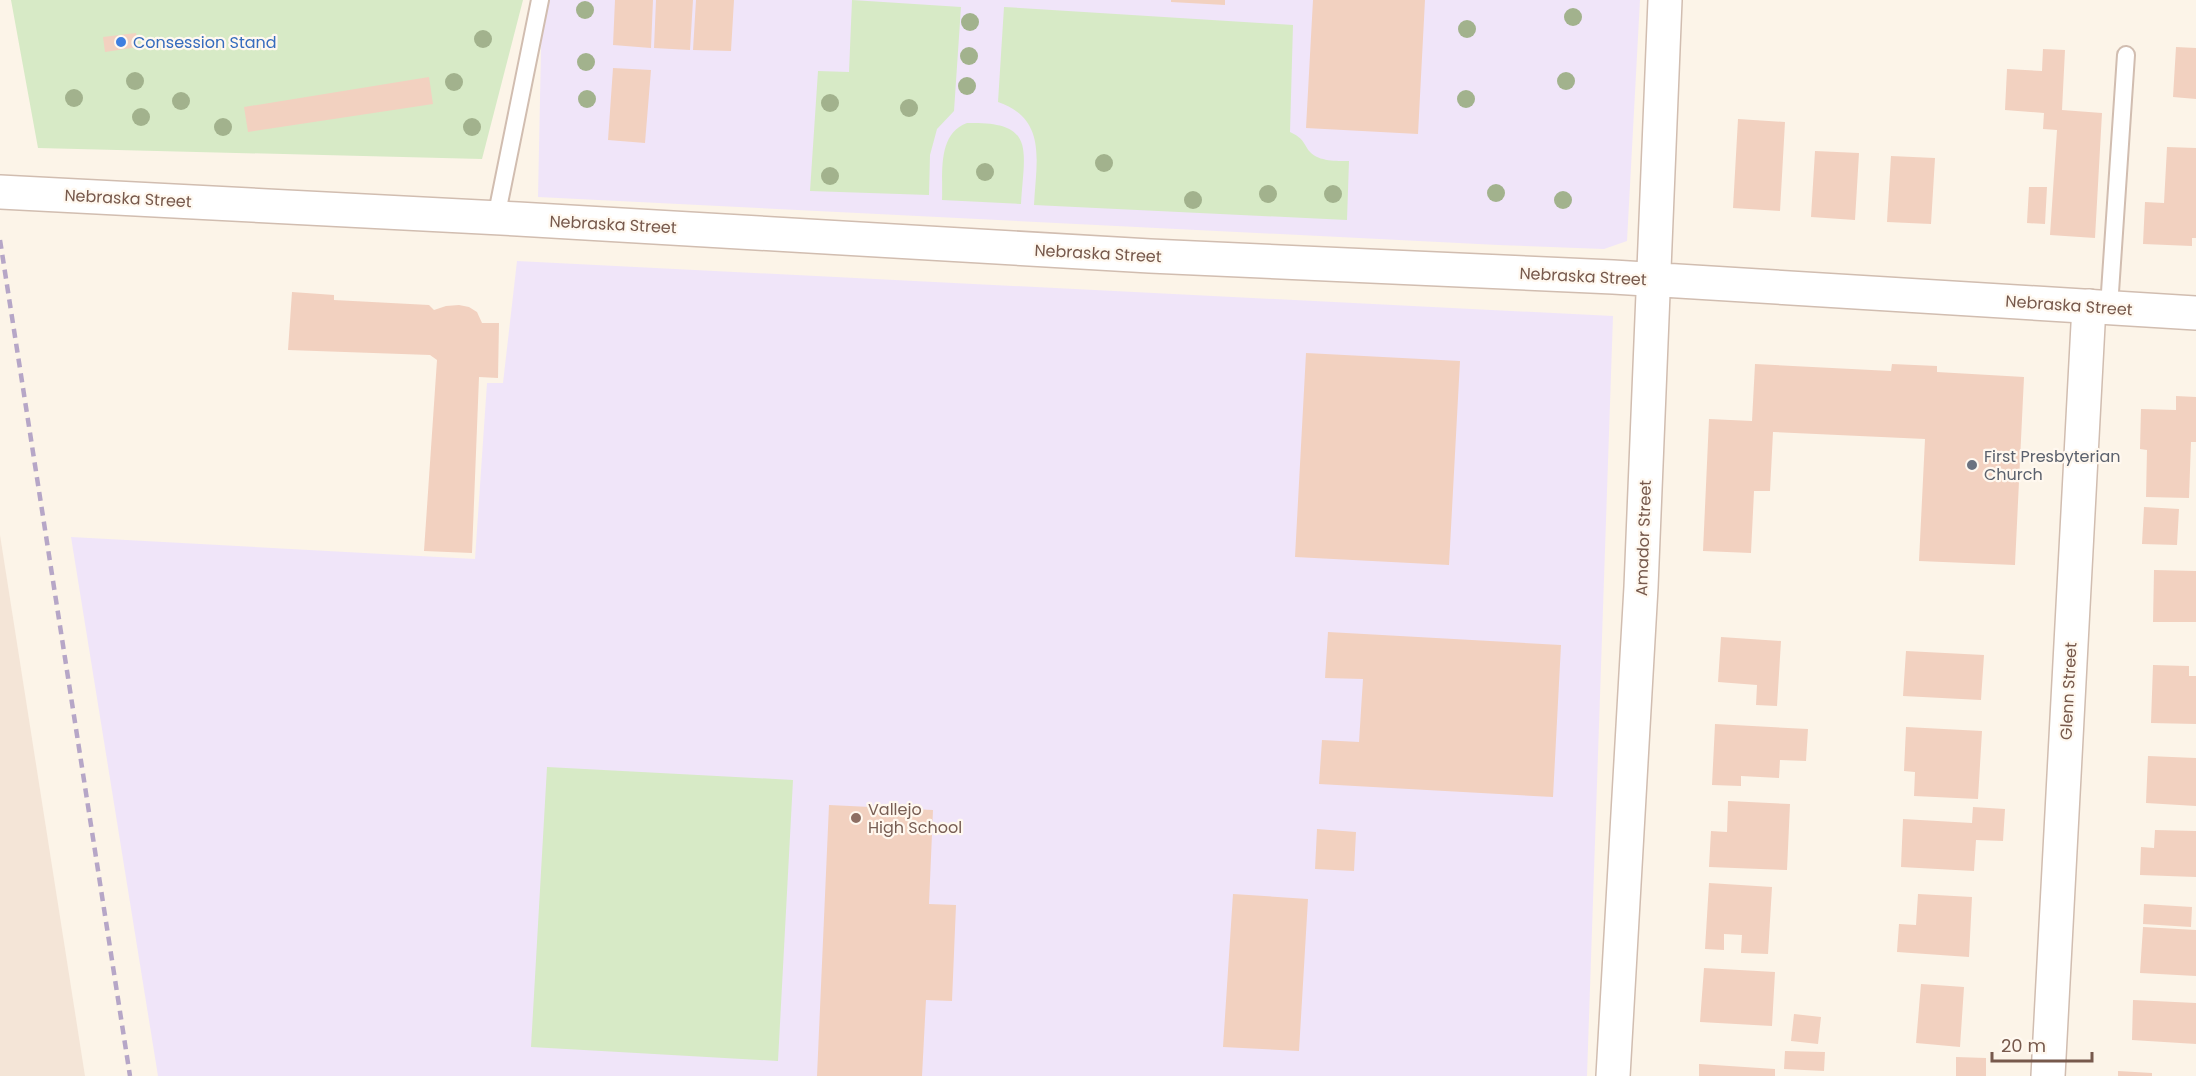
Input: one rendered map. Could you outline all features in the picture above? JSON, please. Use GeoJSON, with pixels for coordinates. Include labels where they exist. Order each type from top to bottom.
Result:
{"type":"FeatureCollection","features":[{"type":"Feature","properties":{"kind":"street","name":"Amador Street"},"geometry":{"type":"LineString","coordinates":[[1613,1076],[1641,587],[1665,0]]}},
{"type":"Feature","properties":{"kind":"street","name":"Nebraska Street"},"geometry":{"type":"LineString","coordinates":[[0,192],[128,197],[1150,256],[1653,279],[2196,313]]}},
{"type":"Feature","properties":{"kind":"street","name":"Glenn Street"},"geometry":{"type":"LineString","coordinates":[[2048,1076],[2099,306]]}},
{"type":"Feature","properties":{"kind":"lane"},"geometry":{"type":"LineString","coordinates":[[496,218],[540,0]]}},
{"type":"Feature","properties":{"kind":"lane"},"geometry":{"type":"LineString","coordinates":[[2099,306],[2126,55]]}},
{"type":"Feature","properties":{"kind":"shaded area"},"geometry":{"type":"Polygon","coordinates":[[[542,0],[1640,0],[1627,241],[1604,249],[1498,245],[538,197],[542,0]]]}},
{"type":"Feature","properties":{"kind":"shaded area","name":"Vallejo High School"},"geometry":{"type":"Polygon","coordinates":[[[517,261],[1613,316],[1587,1076],[158,1076],[71,537],[475,559],[487,383],[503,383],[517,261]]]}},
{"type":"Feature","properties":{"kind":"shaded area"},"geometry":{"type":"Polygon","coordinates":[[[0,535],[85,1076],[0,1076],[0,535]]]}},
{"type":"Feature","properties":{"kind":"green space"},"geometry":{"type":"Polygon","coordinates":[[[11,0],[523,0],[482,159],[38,148],[11,0]]]}},
{"type":"Feature","properties":{"kind":"green space"},"geometry":{"type":"Polygon","coordinates":[[[852,0],[961,7],[954,111],[937,129],[930,155],[929,195],[810,191],[818,71],[849,72],[852,0]]]}},
{"type":"Feature","properties":{"kind":"green space"},"geometry":{"type":"Polygon","coordinates":[[[1004,7],[1293,25],[1290,132],[1300,138],[1315,156],[1326,160],[1349,161],[1347,220],[1034,205],[1037,158],[1032,131],[1025,119],[998,102],[1004,7]]]}},
{"type":"Feature","properties":{"kind":"green space"},"geometry":{"type":"Polygon","coordinates":[[[967,123],[1005,127],[1016,134],[1024,154],[1021,204],[942,200],[942,167],[946,145],[957,128],[967,123]]]}},
{"type":"Feature","properties":{"kind":"green space"},"geometry":{"type":"Polygon","coordinates":[[[547,767],[793,780],[778,1061],[531,1047],[547,767]]]}},
{"type":"Feature","properties":{"kind":"building"},"geometry":{"type":"Polygon","coordinates":[[[615,0],[653,0],[651,48],[613,45],[615,0]]]}},
{"type":"Feature","properties":{"kind":"building"},"geometry":{"type":"Polygon","coordinates":[[[656,0],[693,0],[690,50],[654,48],[656,0]]]}},
{"type":"Feature","properties":{"kind":"building"},"geometry":{"type":"Polygon","coordinates":[[[696,0],[734,0],[731,51],[693,50],[696,0]]]}},
{"type":"Feature","properties":{"kind":"building"},"geometry":{"type":"Polygon","coordinates":[[[1171,0],[1225,0],[1225,5],[1171,2],[1171,0]]]}},
{"type":"Feature","properties":{"kind":"building"},"geometry":{"type":"Polygon","coordinates":[[[1313,0],[1425,0],[1418,134],[1306,128],[1313,0]]]}},
{"type":"Feature","properties":{"kind":"building","name":"Consession Stand"},"geometry":{"type":"Polygon","coordinates":[[[136,33],[138,47],[105,52],[103,37],[136,33]]]}},
{"type":"Feature","properties":{"kind":"building"},"geometry":{"type":"Polygon","coordinates":[[[2176,47],[2196,48],[2196,99],[2173,97],[2176,47]]]}},
{"type":"Feature","properties":{"kind":"building"},"geometry":{"type":"Polygon","coordinates":[[[2043,49],[2065,50],[2062,110],[2102,113],[2095,238],[2050,235],[2057,130],[2043,129],[2044,113],[2005,110],[2007,69],[2042,71],[2043,49]]]}},
{"type":"Feature","properties":{"kind":"building"},"geometry":{"type":"Polygon","coordinates":[[[613,68],[651,70],[645,143],[608,140],[613,68]]]}},
{"type":"Feature","properties":{"kind":"building"},"geometry":{"type":"Polygon","coordinates":[[[429,77],[433,104],[248,132],[244,107],[429,77]]]}},
{"type":"Feature","properties":{"kind":"building"},"geometry":{"type":"Polygon","coordinates":[[[1738,119],[1785,122],[1780,211],[1733,208],[1738,119]]]}},
{"type":"Feature","properties":{"kind":"building"},"geometry":{"type":"Polygon","coordinates":[[[2167,147],[2196,148],[2196,238],[2192,238],[2192,246],[2143,244],[2145,202],[2164,203],[2167,147]]]}},
{"type":"Feature","properties":{"kind":"building"},"geometry":{"type":"Polygon","coordinates":[[[1815,151],[1859,153],[1855,220],[1811,217],[1815,151]]]}},
{"type":"Feature","properties":{"kind":"building"},"geometry":{"type":"Polygon","coordinates":[[[1891,156],[1935,158],[1931,224],[1887,222],[1891,156]]]}},
{"type":"Feature","properties":{"kind":"building"},"geometry":{"type":"Polygon","coordinates":[[[2029,187],[2047,187],[2045,224],[2027,223],[2029,187]]]}},
{"type":"Feature","properties":{"kind":"building"},"geometry":{"type":"Polygon","coordinates":[[[292,292],[334,295],[334,300],[429,305],[434,310],[459,305],[477,312],[482,323],[499,323],[498,378],[479,377],[472,553],[424,551],[437,360],[430,355],[288,350],[292,292]]]}},
{"type":"Feature","properties":{"kind":"building"},"geometry":{"type":"Polygon","coordinates":[[[1306,353],[1460,361],[1449,565],[1295,557],[1306,353]]]}},
{"type":"Feature","properties":{"kind":"building","name":"First Presbyterian Church"},"geometry":{"type":"Polygon","coordinates":[[[1755,364],[1891,371],[1892,364],[1937,366],[1937,372],[2024,377],[2015,565],[1919,561],[1925,439],[1773,432],[1770,491],[1754,491],[1751,553],[1703,551],[1709,419],[1752,421],[1755,364]]]}},
{"type":"Feature","properties":{"kind":"building"},"geometry":{"type":"Polygon","coordinates":[[[2176,396],[2196,397],[2196,442],[2191,442],[2189,498],[2146,497],[2147,450],[2140,449],[2141,409],[2176,410],[2176,396]]]}},
{"type":"Feature","properties":{"kind":"building"},"geometry":{"type":"Polygon","coordinates":[[[2144,507],[2179,509],[2177,545],[2142,544],[2144,507]]]}},
{"type":"Feature","properties":{"kind":"building"},"geometry":{"type":"Polygon","coordinates":[[[2154,570],[2196,571],[2196,622],[2153,622],[2154,570]]]}},
{"type":"Feature","properties":{"kind":"building"},"geometry":{"type":"Polygon","coordinates":[[[1328,632],[1561,645],[1553,797],[1319,784],[1322,740],[1359,742],[1363,679],[1325,678],[1328,632]]]}},
{"type":"Feature","properties":{"kind":"building"},"geometry":{"type":"Polygon","coordinates":[[[1721,637],[1781,641],[1777,706],[1756,705],[1757,685],[1718,682],[1721,637]]]}},
{"type":"Feature","properties":{"kind":"building"},"geometry":{"type":"Polygon","coordinates":[[[1906,651],[1984,655],[1981,700],[1903,696],[1906,651]]]}},
{"type":"Feature","properties":{"kind":"building"},"geometry":{"type":"Polygon","coordinates":[[[2153,665],[2189,666],[2189,676],[2196,676],[2196,724],[2151,723],[2153,665]]]}},
{"type":"Feature","properties":{"kind":"building"},"geometry":{"type":"Polygon","coordinates":[[[1715,724],[1808,729],[1806,761],[1780,760],[1779,778],[1741,776],[1741,786],[1712,785],[1715,724]]]}},
{"type":"Feature","properties":{"kind":"building"},"geometry":{"type":"Polygon","coordinates":[[[1906,727],[1982,731],[1978,799],[1914,796],[1915,772],[1904,771],[1906,727]]]}},
{"type":"Feature","properties":{"kind":"building"},"geometry":{"type":"Polygon","coordinates":[[[2148,756],[2196,758],[2196,806],[2146,803],[2148,756]]]}},
{"type":"Feature","properties":{"kind":"building"},"geometry":{"type":"Polygon","coordinates":[[[1728,801],[1790,804],[1787,870],[1709,867],[1711,831],[1727,832],[1728,801]]]}},
{"type":"Feature","properties":{"kind":"building"},"geometry":{"type":"Polygon","coordinates":[[[829,805],[933,810],[929,904],[956,905],[952,1001],[926,1000],[922,1076],[817,1076],[829,805]]]}},
{"type":"Feature","properties":{"kind":"building"},"geometry":{"type":"Polygon","coordinates":[[[1973,807],[2005,809],[2003,841],[1976,840],[1974,871],[1901,867],[1903,819],[1972,823],[1973,807]]]}},
{"type":"Feature","properties":{"kind":"building"},"geometry":{"type":"Polygon","coordinates":[[[1317,829],[1356,832],[1354,871],[1315,869],[1317,829]]]}},
{"type":"Feature","properties":{"kind":"building"},"geometry":{"type":"Polygon","coordinates":[[[2155,830],[2196,831],[2196,877],[2140,875],[2141,847],[2154,848],[2155,830]]]}},
{"type":"Feature","properties":{"kind":"building"},"geometry":{"type":"Polygon","coordinates":[[[1709,883],[1772,887],[1768,954],[1741,953],[1742,935],[1724,934],[1724,950],[1705,949],[1709,883]]]}},
{"type":"Feature","properties":{"kind":"building"},"geometry":{"type":"Polygon","coordinates":[[[1233,894],[1308,899],[1299,1051],[1223,1047],[1233,894]]]}},
{"type":"Feature","properties":{"kind":"building"},"geometry":{"type":"Polygon","coordinates":[[[1918,894],[1972,897],[1969,957],[1897,952],[1899,924],[1916,925],[1918,894]]]}},
{"type":"Feature","properties":{"kind":"building"},"geometry":{"type":"Polygon","coordinates":[[[2144,904],[2192,907],[2191,927],[2143,924],[2144,904]]]}},
{"type":"Feature","properties":{"kind":"building"},"geometry":{"type":"Polygon","coordinates":[[[2143,927],[2196,930],[2196,976],[2140,973],[2143,927]]]}},
{"type":"Feature","properties":{"kind":"building"},"geometry":{"type":"Polygon","coordinates":[[[1704,968],[1775,972],[1772,1026],[1700,1022],[1704,968]]]}},
{"type":"Feature","properties":{"kind":"building"},"geometry":{"type":"Polygon","coordinates":[[[1921,984],[1964,987],[1960,1047],[1916,1043],[1921,984]]]}},
{"type":"Feature","properties":{"kind":"building"},"geometry":{"type":"Polygon","coordinates":[[[2133,1000],[2196,1003],[2196,1044],[2132,1040],[2133,1000]]]}},
{"type":"Feature","properties":{"kind":"building"},"geometry":{"type":"Polygon","coordinates":[[[1794,1014],[1821,1017],[1818,1044],[1791,1041],[1794,1014]]]}},
{"type":"Feature","properties":{"kind":"building"},"geometry":{"type":"Polygon","coordinates":[[[1785,1051],[1825,1052],[1824,1071],[1784,1069],[1785,1051]]]}},
{"type":"Feature","properties":{"kind":"building"},"geometry":{"type":"Polygon","coordinates":[[[1956,1057],[1986,1058],[1986,1076],[1956,1076],[1956,1057]]]}},
{"type":"Feature","properties":{"kind":"building"},"geometry":{"type":"Polygon","coordinates":[[[1699,1064],[1775,1069],[1775,1076],[1699,1076],[1699,1064]]]}},
{"type":"Feature","properties":{"kind":"building"},"geometry":{"type":"Polygon","coordinates":[[[2118,1071],[2152,1073],[2152,1076],[2118,1076],[2118,1071]]]}},
{"type":"Feature","properties":{"kind":"railway"},"geometry":{"type":"LineString","coordinates":[[0,240],[130,1076]]}},
{"type":"Feature","properties":{"kind":"place","name":"Consession Stand"},"geometry":{"type":"Point","coordinates":[121,42]}},
{"type":"Feature","properties":{"kind":"place","name":"First Presbyterian Church"},"geometry":{"type":"Point","coordinates":[1972,465]}},
{"type":"Feature","properties":{"kind":"place","name":"Vallejo High School"},"geometry":{"type":"Point","coordinates":[856,818]}}]}
